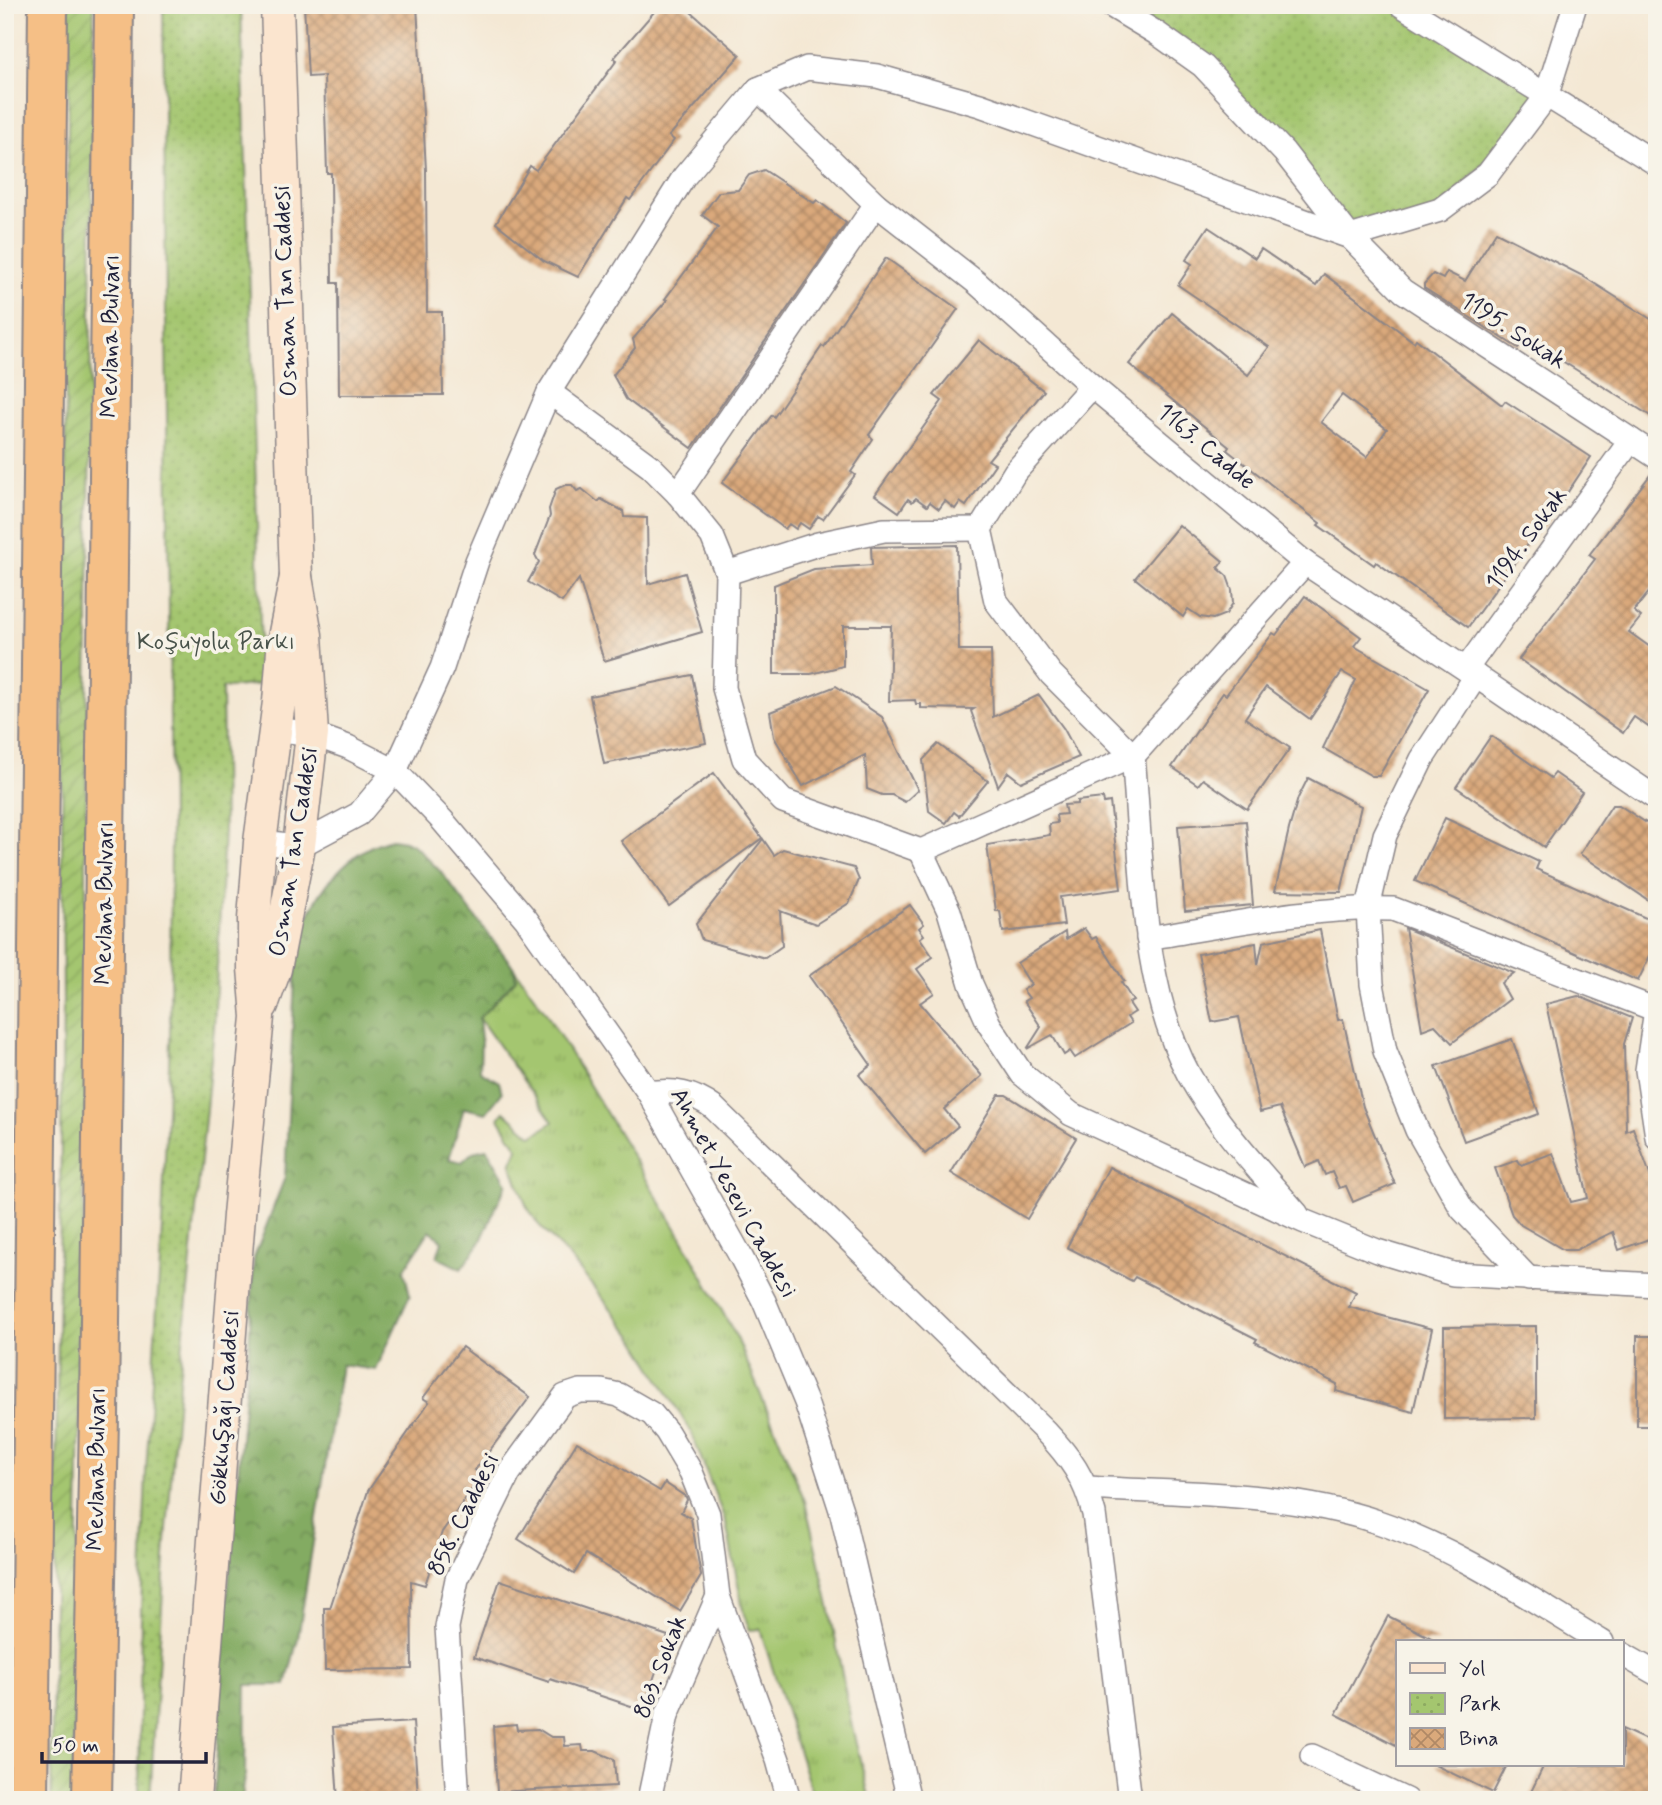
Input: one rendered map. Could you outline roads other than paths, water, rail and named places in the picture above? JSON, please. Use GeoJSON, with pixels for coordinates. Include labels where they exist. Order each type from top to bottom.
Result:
{"type":"FeatureCollection","features":[{"type":"Feature","properties":{"kind":"highway"},"geometry":{"type":"LineString","coordinates":[[29,1800],[48,5]]}},
{"type":"Feature","properties":{"kind":"highway","name":"Mevlana Bulvarı"},"geometry":{"type":"LineString","coordinates":[[92,1800],[114,5]]}},
{"type":"Feature","properties":{"kind":"street","name":"Osman Tan Caddesi"},"geometry":{"type":"LineString","coordinates":[[258,1017],[275,969],[299,846],[312,734],[306,635],[296,577],[277,5]]}},
{"type":"Feature","properties":{"kind":"street","name":"1195. Sokak"},"geometry":{"type":"LineString","coordinates":[[1110,5],[1203,66],[1284,152],[1350,237],[1403,291],[1657,457]]}},
{"type":"Feature","properties":{"kind":"street"},"geometry":{"type":"LineString","coordinates":[[1401,5],[1657,164]]}},
{"type":"Feature","properties":{"kind":"street"},"geometry":{"type":"LineString","coordinates":[[260,842],[299,846],[359,814],[395,771],[442,668],[477,561],[549,392],[684,177],[758,89],[807,68],[877,76],[980,105],[1350,237],[1440,210],[1488,173],[1546,97],[1575,5]]}},
{"type":"Feature","properties":{"kind":"street","name":"1163. Cadde"},"geometry":{"type":"LineString","coordinates":[[758,89],[876,204],[977,283],[1091,386],[1305,563],[1657,799]]}},
{"type":"Feature","properties":{"kind":"street"},"geometry":{"type":"LineString","coordinates":[[678,494],[876,204]]}},
{"type":"Feature","properties":{"kind":"street"},"geometry":{"type":"LineString","coordinates":[[1091,386],[1015,472],[980,528],[996,601],[1051,674],[1133,755],[1148,938],[1164,1012],[1189,1074],[1234,1142],[1303,1221]]}},
{"type":"Feature","properties":{"kind":"street"},"geometry":{"type":"LineString","coordinates":[[549,392],[651,467],[678,494],[712,536],[727,573],[724,688],[744,759],[783,801],[921,851],[1133,755],[1305,563]]}},
{"type":"Feature","properties":{"kind":"street","name":"1194. Sokak"},"geometry":{"type":"LineString","coordinates":[[1529,1279],[1462,1209],[1416,1130],[1385,1051],[1373,984],[1368,908],[1385,835],[1422,759],[1471,672],[1631,440]]}},
{"type":"Feature","properties":{"kind":"street"},"geometry":{"type":"LineString","coordinates":[[727,573],[817,544],[884,530],[980,528]]}},
{"type":"Feature","properties":{"kind":"street","name":"Osman Tan Caddesi"},"geometry":{"type":"LineString","coordinates":[[258,1017],[254,931],[260,842],[284,638],[296,577]]}},
{"type":"Feature","properties":{"kind":"street","name":"Ahmet Yesevi Caddesi"},"geometry":{"type":"LineString","coordinates":[[275,729],[312,734],[348,747],[395,771],[442,820],[526,919],[649,1093],[752,1278],[806,1402],[841,1510],[909,1800]]}},
{"type":"Feature","properties":{"kind":"street"},"geometry":{"type":"LineString","coordinates":[[921,851],[949,911],[971,984],[985,1014],[1023,1074],[1071,1114],[1303,1221],[1377,1251],[1453,1274],[1657,1286]]}},
{"type":"Feature","properties":{"kind":"street"},"geometry":{"type":"LineString","coordinates":[[1148,938],[1284,916],[1368,908],[1394,909],[1656,1006],[1647,1070],[1657,1137]]}},
{"type":"Feature","properties":{"kind":"street","name":"Gökkuşağı Caddesi"},"geometry":{"type":"LineString","coordinates":[[194,1800],[239,1215],[258,1017]]}},
{"type":"Feature","properties":{"kind":"street"},"geometry":{"type":"LineString","coordinates":[[649,1093],[687,1093],[714,1108],[1045,1431],[1069,1458],[1088,1489],[1094,1514],[1130,1800]]}},
{"type":"Feature","properties":{"kind":"street","name":"858. Caddesi"},"geometry":{"type":"LineString","coordinates":[[458,1800],[447,1628],[457,1579],[509,1473],[565,1396],[580,1391],[601,1391],[619,1395],[652,1414],[667,1432],[691,1472],[708,1514],[718,1596],[778,1760],[789,1800]]}},
{"type":"Feature","properties":{"kind":"street"},"geometry":{"type":"LineString","coordinates":[[1088,1489],[1275,1499],[1310,1504],[1366,1519],[1440,1548],[1599,1640]]}},
{"type":"Feature","properties":{"kind":"street","name":"863. Sokak"},"geometry":{"type":"LineString","coordinates":[[649,1800],[667,1715],[718,1596]]}},
{"type":"Feature","properties":{"kind":"street"},"geometry":{"type":"LineString","coordinates":[[1624,1655],[1657,1674]]}},
{"type":"Feature","properties":{"kind":"street"},"geometry":{"type":"LineString","coordinates":[[1311,1756],[1406,1800]]}},
{"type":"Feature","properties":{"kind":"park label","name":"Koşuyolu Parkı"},"geometry":{"type":"Point","coordinates":[216,642]}}]}
